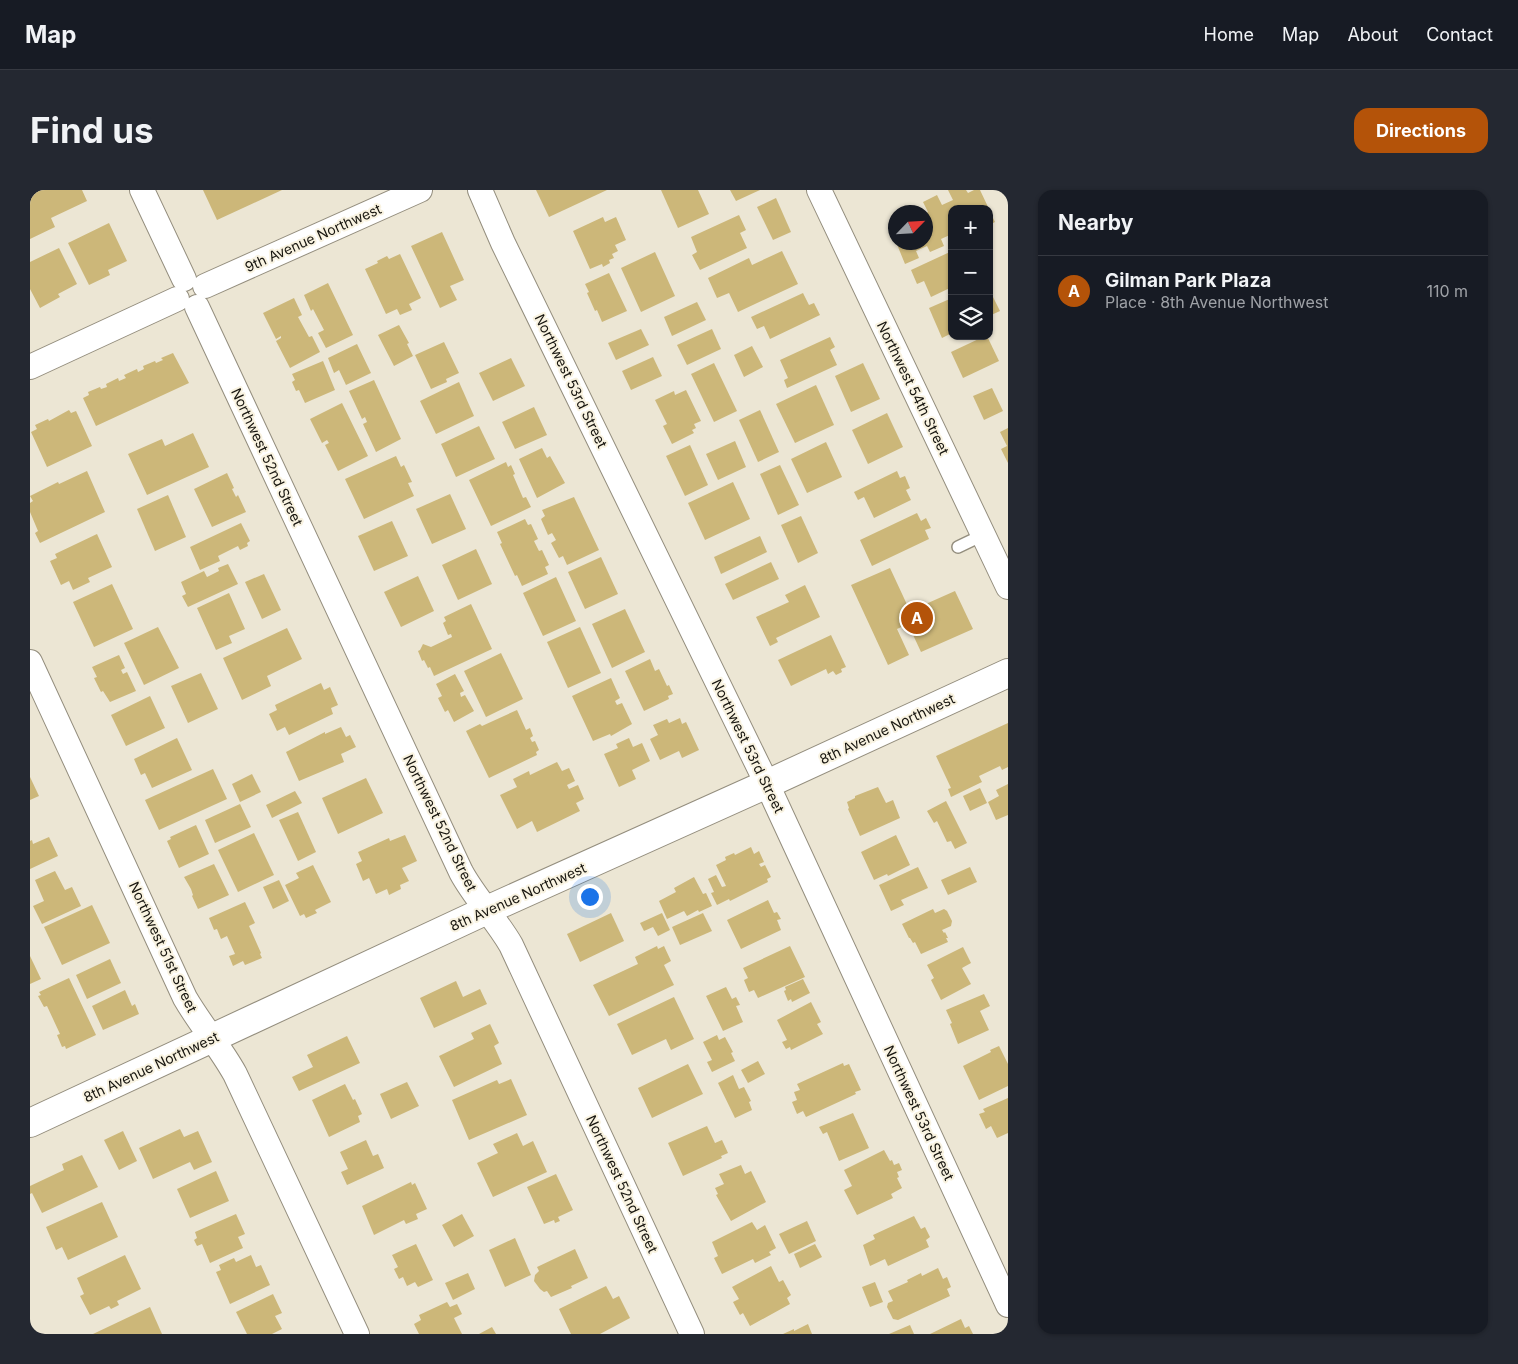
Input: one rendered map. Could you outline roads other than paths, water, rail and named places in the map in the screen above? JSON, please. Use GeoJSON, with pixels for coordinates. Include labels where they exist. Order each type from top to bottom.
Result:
{"type":"FeatureCollection","features":[{"type":"Feature","properties":{"kind":"main road","name":"8th Avenue Northwest"},"geometry":{"type":"LineString","coordinates":[[30,1123],[487,910],[767,784],[1008,672]]}},
{"type":"Feature","properties":{"kind":"street","name":"Northwest 52nd Street"},"geometry":{"type":"LineString","coordinates":[[142,190],[461,872],[511,945],[692,1334]]}},
{"type":"Feature","properties":{"kind":"street","name":"9th Avenue Northwest"},"geometry":{"type":"LineString","coordinates":[[30,367],[420,190]]}},
{"type":"Feature","properties":{"kind":"street","name":"Northwest 53rd Street"},"geometry":{"type":"LineString","coordinates":[[480,190],[503,243],[767,784],[1008,1305]]}},
{"type":"Feature","properties":{"kind":"street","name":"Northwest 54th Street"},"geometry":{"type":"LineString","coordinates":[[819,190],[1008,587]]}},
{"type":"Feature","properties":{"kind":"street","name":"Northwest 51st Street"},"geometry":{"type":"LineString","coordinates":[[30,662],[185,998],[235,1074],[357,1334]]}},
{"type":"Feature","properties":{"kind":"lane"},"geometry":{"type":"LineString","coordinates":[[958,547],[983,535]]}},
{"type":"Feature","properties":{"kind":"place","name":"Gilman Park Plaza"},"geometry":{"type":"Point","coordinates":[917,618]}}]}
